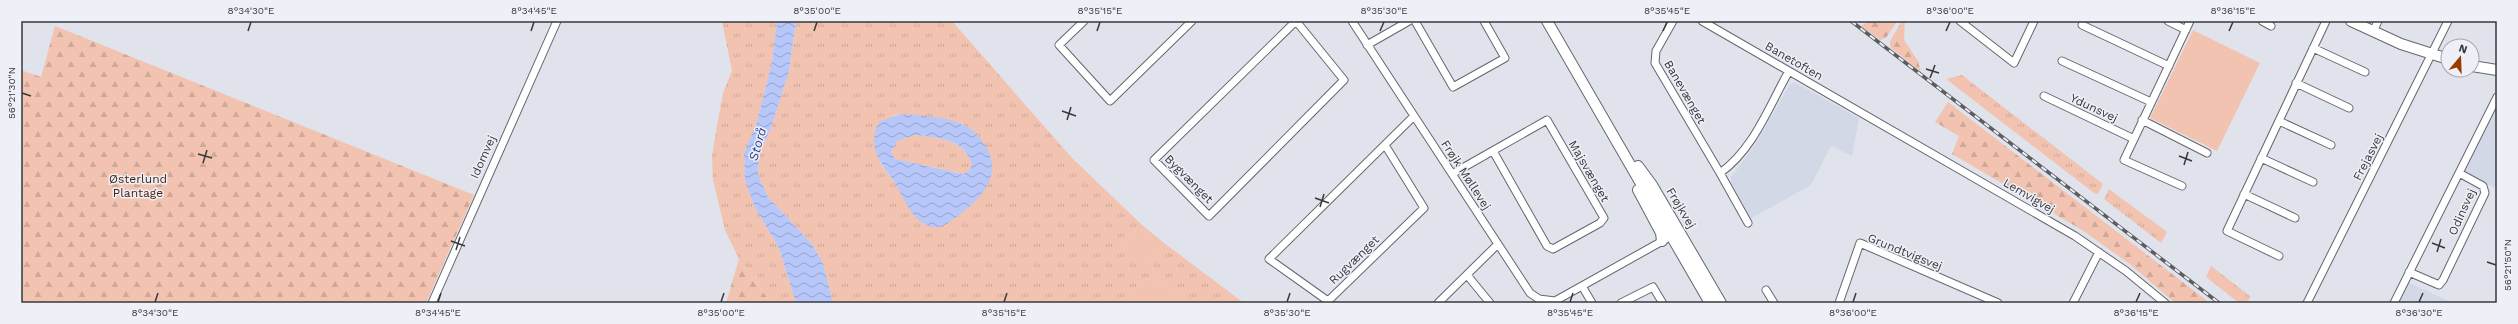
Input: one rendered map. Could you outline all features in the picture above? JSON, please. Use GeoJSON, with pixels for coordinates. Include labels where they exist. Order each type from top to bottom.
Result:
{"type":"FeatureCollection","features":[{"type":"Feature","properties":{"kind":"street","name":"Idomvej"},"geometry":{"type":"LineString","coordinates":[[432,303],[558,21]]}},
{"type":"Feature","properties":{"kind":"street"},"geometry":{"type":"LineString","coordinates":[[1084,21],[1059,45],[1110,102],[1192,21]]}},
{"type":"Feature","properties":{"kind":"street","name":"Bygvænget"},"geometry":{"type":"LineString","coordinates":[[1296,21],[1344,80],[1209,216],[1154,160],[1296,21]]}},
{"type":"Feature","properties":{"kind":"street","name":"Frøjk Møllevej"},"geometry":{"type":"LineString","coordinates":[[1352,21],[1530,293],[1539,299],[1555,301],[1676,234]]}},
{"type":"Feature","properties":{"kind":"street"},"geometry":{"type":"LineString","coordinates":[[1367,45],[1409,21]]}},
{"type":"Feature","properties":{"kind":"street"},"geometry":{"type":"LineString","coordinates":[[1415,21],[1453,87],[1505,58],[1484,21]]}},
{"type":"Feature","properties":{"kind":"street","name":"Frøjkvej"},"geometry":{"type":"LineString","coordinates":[[1547,21],[1628,160],[1721,303]]}},
{"type":"Feature","properties":{"kind":"street","name":"Banevænget"},"geometry":{"type":"LineString","coordinates":[[1673,21],[1656,51],[1655,63],[1748,223]]}},
{"type":"Feature","properties":{"kind":"street","name":"Banetoften"},"geometry":{"type":"LineString","coordinates":[[1702,21],[1874,119]]}},
{"type":"Feature","properties":{"kind":"street"},"geometry":{"type":"LineString","coordinates":[[1960,21],[2014,63],[2034,21]]}},
{"type":"Feature","properties":{"kind":"street"},"geometry":{"type":"LineString","coordinates":[[2168,21],[2186,30]]}},
{"type":"Feature","properties":{"kind":"street"},"geometry":{"type":"LineString","coordinates":[[2182,186],[2124,160],[2190,21]]}},
{"type":"Feature","properties":{"kind":"street"},"geometry":{"type":"LineString","coordinates":[[2262,21],[2271,26]]}},
{"type":"Feature","properties":{"kind":"street"},"geometry":{"type":"LineString","coordinates":[[2279,256],[2226,231],[2326,21]]}},
{"type":"Feature","properties":{"kind":"street"},"geometry":{"type":"LineString","coordinates":[[2351,21],[2373,32],[2440,58]]}},
{"type":"Feature","properties":{"kind":"street"},"geometry":{"type":"LineString","coordinates":[[2373,32],[2378,21]]}},
{"type":"Feature","properties":{"kind":"street","name":"Frejasvej"},"geometry":{"type":"LineString","coordinates":[[2307,303],[2448,21]]}},
{"type":"Feature","properties":{"kind":"street"},"geometry":{"type":"LineString","coordinates":[[2082,25],[2169,66]]}},
{"type":"Feature","properties":{"kind":"street"},"geometry":{"type":"LineString","coordinates":[[2313,48],[2364,72]]}},
{"type":"Feature","properties":{"kind":"street"},"geometry":{"type":"LineString","coordinates":[[2062,61],[2151,102]]}},
{"type":"Feature","properties":{"kind":"street"},"geometry":{"type":"LineString","coordinates":[[2480,67],[2497,70]]}},
{"type":"Feature","properties":{"kind":"street"},"geometry":{"type":"LineString","coordinates":[[1720,173],[1735,162],[1745,150],[1789,71]]}},
{"type":"Feature","properties":{"kind":"street"},"geometry":{"type":"LineString","coordinates":[[2296,84],[2349,108]]}},
{"type":"Feature","properties":{"kind":"street","name":"Ydunsvej"},"geometry":{"type":"LineString","coordinates":[[2044,96],[2134,139]]}},
{"type":"Feature","properties":{"kind":"street","name":"Odinsvej"},"geometry":{"type":"LineString","coordinates":[[2394,303],[2497,97]]}},
{"type":"Feature","properties":{"kind":"street","name":"Rugvænget"},"geometry":{"type":"LineString","coordinates":[[1385,145],[1424,208],[1328,301],[1270,259],[1414,116]]}},
{"type":"Feature","properties":{"kind":"street","name":"Lemvigvej"},"geometry":{"type":"LineString","coordinates":[[1874,119],[2099,252],[2164,303]]}},
{"type":"Feature","properties":{"kind":"street","name":"Majsvænget"},"geometry":{"type":"LineString","coordinates":[[1452,174],[1547,120],[1604,218],[1600,223],[1553,249],[1547,246],[1493,151]]}},
{"type":"Feature","properties":{"kind":"street"},"geometry":{"type":"LineString","coordinates":[[2142,120],[2207,153]]}},
{"type":"Feature","properties":{"kind":"street"},"geometry":{"type":"LineString","coordinates":[[2279,121],[2331,145]]}},
{"type":"Feature","properties":{"kind":"street","name":"Frøjkvej"},"geometry":{"type":"LineString","coordinates":[[1612,131],[1652,185],[1710,303]]}},
{"type":"Feature","properties":{"kind":"street"},"geometry":{"type":"LineString","coordinates":[[2261,158],[2313,182]]}},
{"type":"Feature","properties":{"kind":"street","name":"Frøjkvej"},"geometry":{"type":"LineString","coordinates":[[1628,160],[1632,180],[1661,233],[1662,241]]}},
{"type":"Feature","properties":{"kind":"street","name":"Odinsvej"},"geometry":{"type":"LineString","coordinates":[[2409,272],[2433,284],[2439,285],[2443,280],[2485,193],[2483,186],[2459,173]]}},
{"type":"Feature","properties":{"kind":"street"},"geometry":{"type":"LineString","coordinates":[[2244,194],[2295,218]]}},
{"type":"Feature","properties":{"kind":"street","name":"Grundtvigsvej"},"geometry":{"type":"LineString","coordinates":[[1839,303],[1860,243],[1998,303]]}},
{"type":"Feature","properties":{"kind":"street"},"geometry":{"type":"LineString","coordinates":[[1438,303],[1498,244]]}},
{"type":"Feature","properties":{"kind":"street"},"geometry":{"type":"LineString","coordinates":[[2073,303],[2099,252]]}},
{"type":"Feature","properties":{"kind":"street"},"geometry":{"type":"LineString","coordinates":[[1467,274],[1490,303]]}},
{"type":"Feature","properties":{"kind":"street"},"geometry":{"type":"LineString","coordinates":[[1582,286],[1592,303]]}},
{"type":"Feature","properties":{"kind":"street"},"geometry":{"type":"LineString","coordinates":[[1621,303],[1654,287],[1662,302]]}},
{"type":"Feature","properties":{"kind":"street"},"geometry":{"type":"LineString","coordinates":[[1766,290],[1774,303]]}},
{"type":"Feature","properties":{"kind":"shaded area"},"geometry":{"type":"Polygon","coordinates":[[[1794,82],[1859,118],[1852,156],[1831,146],[1811,185],[1750,219],[1731,182],[1731,177],[1755,145],[1790,84],[1794,82]]]}},
{"type":"Feature","properties":{"kind":"shaded area"},"geometry":{"type":"Polygon","coordinates":[[[2497,104],[2497,189],[2462,172],[2497,104]]]}},
{"type":"Feature","properties":{"kind":"shaded area"},"geometry":{"type":"Polygon","coordinates":[[[2408,282],[2453,303],[2398,303],[2408,282]]]}},
{"type":"Feature","properties":{"kind":"green space"},"geometry":{"type":"Polygon","coordinates":[[[722,21],[777,21],[772,62],[757,122],[744,153],[745,180],[755,208],[779,248],[796,303],[771,303],[739,259],[725,230],[713,180],[712,157],[723,93],[732,71],[722,21]]]}},
{"type":"Feature","properties":{"kind":"green space"},"geometry":{"type":"Polygon","coordinates":[[[796,21],[952,21],[1071,157],[1141,224],[1126,243],[1145,263],[1164,243],[1244,303],[1190,303],[1156,279],[1143,280],[1127,303],[833,303],[823,263],[811,243],[768,197],[758,175],[759,155],[771,128],[789,71],[796,21]],[[901,114],[892,116],[880,163],[899,188],[910,210],[932,227],[987,149],[963,124],[945,119],[901,114]]]}},
{"type":"Feature","properties":{"kind":"green space"},"geometry":{"type":"Polygon","coordinates":[[[1869,21],[1897,21],[1886,38],[1880,40],[1861,26],[1869,21]]]}},
{"type":"Feature","properties":{"kind":"green space"},"geometry":{"type":"Polygon","coordinates":[[[1902,21],[1905,21],[1904,40],[1918,61],[1921,72],[1890,47],[1890,41],[1902,21]]]}},
{"type":"Feature","properties":{"kind":"green space","name":"Østerlund Plantage"},"geometry":{"type":"Polygon","coordinates":[[[55,26],[474,195],[426,303],[21,303],[21,70],[41,77],[55,26]]]}},
{"type":"Feature","properties":{"kind":"green space"},"geometry":{"type":"Polygon","coordinates":[[[2193,30],[2260,63],[2217,151],[2150,118],[2193,30]]]}},
{"type":"Feature","properties":{"kind":"green space"},"geometry":{"type":"Polygon","coordinates":[[[1962,75],[2103,184],[2098,194],[2094,193],[1946,79],[1962,75]]]}},
{"type":"Feature","properties":{"kind":"green space"},"geometry":{"type":"Polygon","coordinates":[[[1948,102],[2210,303],[2175,303],[2131,265],[2082,230],[1952,154],[1959,136],[1935,122],[1948,102]]]}},
{"type":"Feature","properties":{"kind":"green space"},"geometry":{"type":"Polygon","coordinates":[[[915,135],[933,137],[956,144],[968,155],[972,164],[969,171],[964,174],[895,159],[891,152],[897,141],[915,135]]]}},
{"type":"Feature","properties":{"kind":"green space"},"geometry":{"type":"Polygon","coordinates":[[[2109,189],[2167,232],[2161,243],[2104,199],[2109,189]]]}},
{"type":"Feature","properties":{"kind":"green space"},"geometry":{"type":"Polygon","coordinates":[[[1141,224],[1164,243],[1145,263],[1126,247],[1126,243],[1141,224]]]}},
{"type":"Feature","properties":{"kind":"green space"},"geometry":{"type":"Polygon","coordinates":[[[739,259],[771,303],[726,303],[739,259]]]}},
{"type":"Feature","properties":{"kind":"green space"},"geometry":{"type":"Polygon","coordinates":[[[2211,266],[2250,296],[2248,303],[2239,303],[2206,277],[2211,266]]]}},
{"type":"Feature","properties":{"kind":"green space"},"geometry":{"type":"Polygon","coordinates":[[[1156,279],[1190,303],[1127,303],[1143,280],[1156,279]]]}},
{"type":"Feature","properties":{"kind":"water","name":"Storå"},"geometry":{"type":"Polygon","coordinates":[[[777,21],[796,21],[789,71],[771,128],[759,155],[758,175],[768,197],[811,243],[823,263],[833,303],[796,303],[779,248],[755,208],[745,180],[744,153],[757,122],[772,62],[777,21]]]}},
{"type":"Feature","properties":{"kind":"water"},"geometry":{"type":"Polygon","coordinates":[[[901,114],[941,118],[957,122],[968,127],[981,139],[990,156],[992,166],[988,184],[968,208],[947,224],[940,227],[932,227],[925,224],[918,220],[908,206],[878,158],[874,144],[874,137],[879,122],[901,114]],[[915,135],[897,141],[891,152],[895,159],[963,174],[969,171],[972,164],[968,155],[956,144],[941,139],[915,135]]]}},
{"type":"Feature","properties":{"kind":"railway"},"geometry":{"type":"LineString","coordinates":[[1851,21],[2219,303]]}}]}
